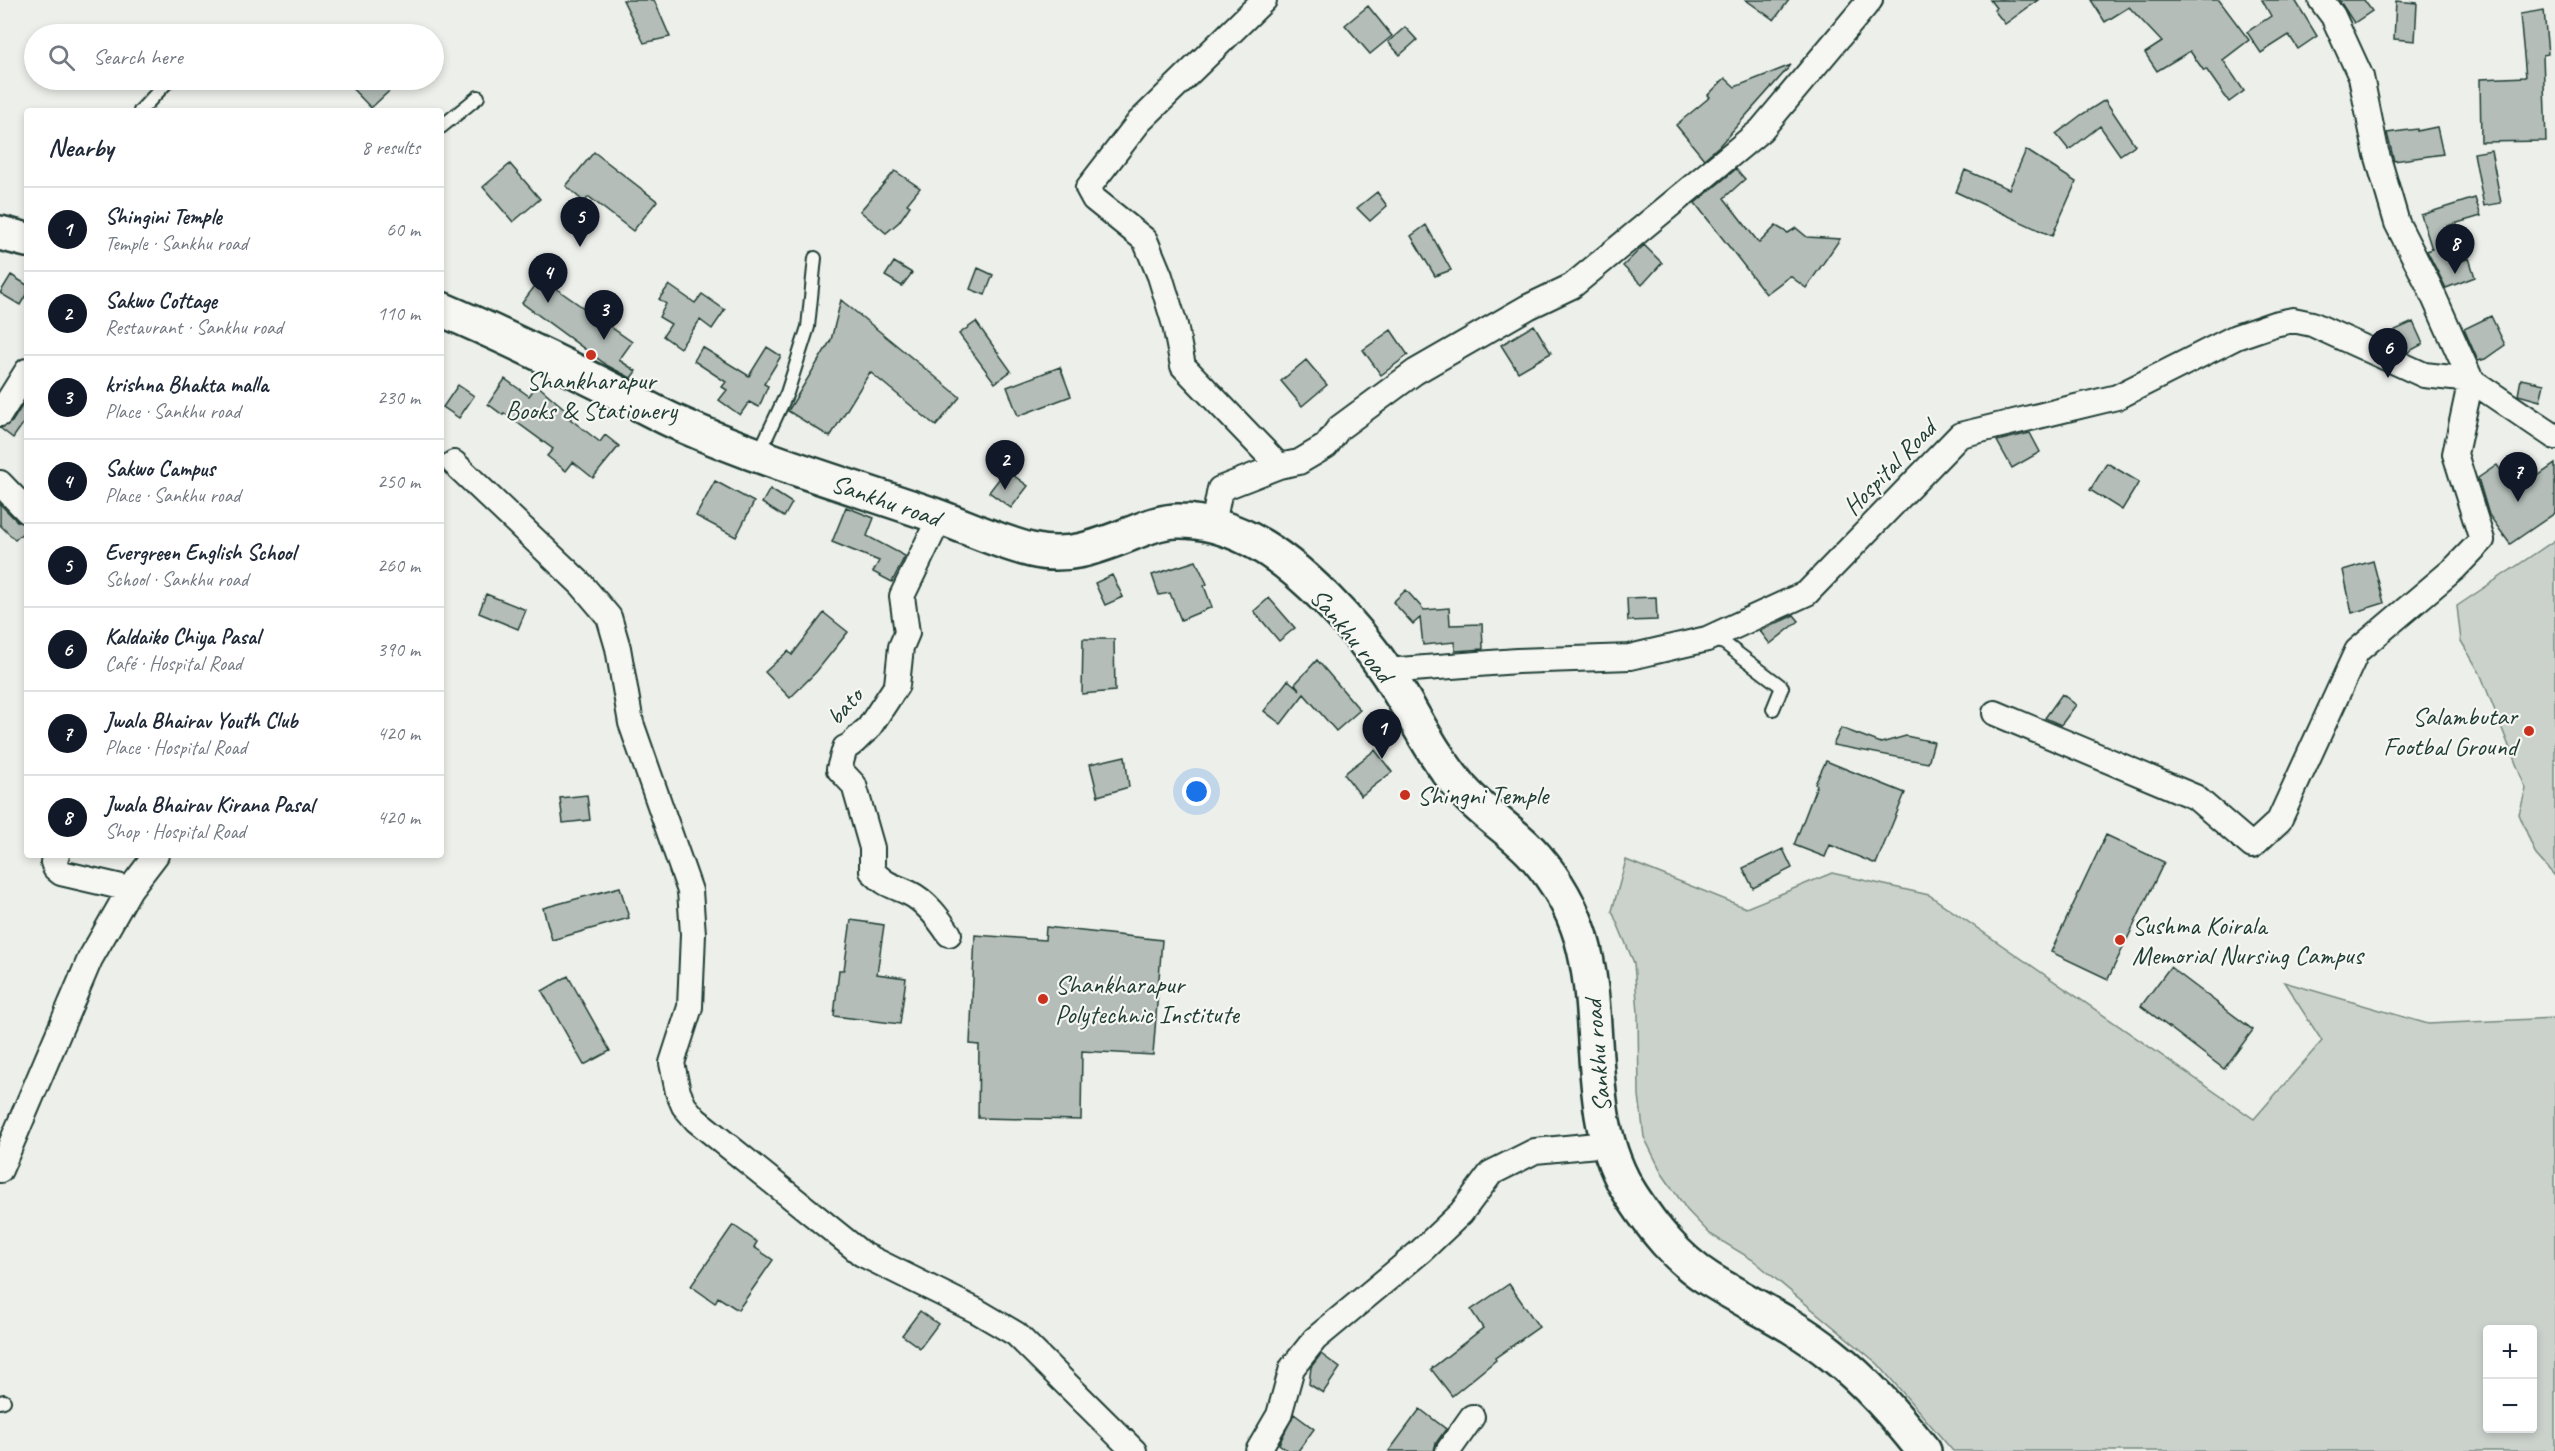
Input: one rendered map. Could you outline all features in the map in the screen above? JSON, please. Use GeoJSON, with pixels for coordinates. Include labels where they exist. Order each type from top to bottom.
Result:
{"type":"FeatureCollection","features":[{"type":"Feature","properties":{"kind":"main road"},"geometry":{"type":"LineString","coordinates":[[0,233],[24,239]]}},
{"type":"Feature","properties":{"kind":"main road","name":"Sankhu road"},"geometry":{"type":"LineString","coordinates":[[444,310],[508,338],[676,423],[757,457],[940,517],[1004,542],[1054,554],[1082,552],[1149,526],[1177,520],[1213,525],[1251,539],[1314,587],[1350,625],[1386,671],[1440,762],[1464,793],[1535,855],[1567,901],[1579,930],[1590,970],[1597,1089],[1607,1144],[1629,1191],[1662,1238],[1705,1276],[1830,1353],[1888,1406],[1924,1451]]}},
{"type":"Feature","properties":{"kind":"street"},"geometry":{"type":"LineString","coordinates":[[1264,0],[1139,122],[1089,188],[1094,199],[1145,240],[1169,305],[1183,366],[1280,466]]}},
{"type":"Feature","properties":{"kind":"street"},"geometry":{"type":"LineString","coordinates":[[1213,525],[1220,489],[1280,466],[1299,462],[1326,446],[1339,428],[1415,372],[1528,307],[1572,286],[1761,130],[1870,0]]}},
{"type":"Feature","properties":{"kind":"street"},"geometry":{"type":"LineString","coordinates":[[2321,0],[2333,16],[2361,77],[2376,151],[2397,223],[2429,286],[2470,380],[2555,437]]}},
{"type":"Feature","properties":{"kind":"street","name":"Hospital Road"},"geometry":{"type":"LineString","coordinates":[[1386,671],[1517,661],[1630,657],[1707,639],[1807,593],[1960,435],[2117,397],[2236,337],[2274,324],[2293,320],[2312,324],[2424,375],[2470,380]]}},
{"type":"Feature","properties":{"kind":"street"},"geometry":{"type":"LineString","coordinates":[[0,414],[24,376]]}},
{"type":"Feature","properties":{"kind":"street"},"geometry":{"type":"LineString","coordinates":[[1995,713],[2195,797],[2252,846],[2278,821],[2357,651],[2455,568],[2482,540],[2455,454],[2470,380]]}},
{"type":"Feature","properties":{"kind":"street"},"geometry":{"type":"LineString","coordinates":[[454,463],[581,584],[609,617],[618,648],[631,723],[659,806],[680,855],[690,891],[693,934],[690,1007],[672,1063],[673,1077],[684,1106],[696,1120],[862,1254],[977,1311],[1016,1334],[1134,1451]]}},
{"type":"Feature","properties":{"kind":"street"},"geometry":{"type":"LineString","coordinates":[[0,483],[24,508]]}},
{"type":"Feature","properties":{"kind":"street","name":"bato"},"geometry":{"type":"LineString","coordinates":[[940,517],[902,596],[907,633],[901,647],[897,685],[868,729],[861,733],[852,745],[845,748],[839,769],[854,785],[872,848],[872,871],[885,884],[911,894],[936,915],[949,934]]}},
{"type":"Feature","properties":{"kind":"street"},"geometry":{"type":"LineString","coordinates":[[54,858],[52,861],[55,868],[61,873],[130,890]]}},
{"type":"Feature","properties":{"kind":"street"},"geometry":{"type":"LineString","coordinates":[[0,1170],[90,959],[130,890],[154,858]]}},
{"type":"Feature","properties":{"kind":"street"},"geometry":{"type":"LineString","coordinates":[[1261,1450],[1279,1415],[1292,1368],[1315,1339],[1421,1251],[1461,1213],[1491,1173],[1536,1150],[1607,1144]]}},
{"type":"Feature","properties":{"kind":"street"},"geometry":{"type":"LineString","coordinates":[[1448,1451],[1472,1417]]}},
{"type":"Feature","properties":{"kind":"lane"},"geometry":{"type":"LineString","coordinates":[[143,108],[160,90]]}},
{"type":"Feature","properties":{"kind":"lane"},"geometry":{"type":"LineString","coordinates":[[444,125],[478,97]]}},
{"type":"Feature","properties":{"kind":"lane"},"geometry":{"type":"LineString","coordinates":[[757,457],[787,393],[808,327],[815,258]]}},
{"type":"Feature","properties":{"kind":"lane"},"geometry":{"type":"LineString","coordinates":[[1707,639],[1724,644],[1782,687],[1773,709]]}},
{"type":"Feature","properties":{"kind":"shaded area","name":"Salambutar Footbal Ground"},"geometry":{"type":"Polygon","coordinates":[[[2555,540],[2555,876],[2536,855],[2519,814],[2526,789],[2480,673],[2461,641],[2457,606],[2555,540]]]}},
{"type":"Feature","properties":{"kind":"shaded area"},"geometry":{"type":"Polygon","coordinates":[[[1626,860],[1746,908],[1832,873],[1929,895],[2254,1119],[2322,1041],[2284,982],[2428,1024],[2555,1018],[2555,1451],[1953,1451],[1878,1364],[1753,1260],[1710,1234],[1687,1210],[1663,1175],[1644,1137],[1639,1095],[1638,1013],[1634,963],[1612,911],[1626,860]]]}},
{"type":"Feature","properties":{"kind":"building"},"geometry":{"type":"Polygon","coordinates":[[[623,0],[654,0],[670,37],[644,43],[623,0]]]}},
{"type":"Feature","properties":{"kind":"building"},"geometry":{"type":"Polygon","coordinates":[[[1746,0],[1789,0],[1774,20],[1746,0]]]}},
{"type":"Feature","properties":{"kind":"building"},"geometry":{"type":"Polygon","coordinates":[[[1990,0],[2038,0],[2005,24],[1994,10],[1996,8],[1990,0]]]}},
{"type":"Feature","properties":{"kind":"building"},"geometry":{"type":"Polygon","coordinates":[[[2091,0],[2219,0],[2249,40],[2223,60],[2244,91],[2229,102],[2190,51],[2157,71],[2145,53],[2162,42],[2129,7],[2105,22],[2091,0]]]}},
{"type":"Feature","properties":{"kind":"building"},"geometry":{"type":"Polygon","coordinates":[[[2262,0],[2295,0],[2317,36],[2298,49],[2289,35],[2261,53],[2247,32],[2271,16],[2262,0]]]}},
{"type":"Feature","properties":{"kind":"building"},"geometry":{"type":"Polygon","coordinates":[[[2339,0],[2364,0],[2372,11],[2354,23],[2339,0]]]}},
{"type":"Feature","properties":{"kind":"building"},"geometry":{"type":"Polygon","coordinates":[[[2396,1],[2417,3],[2415,41],[2394,39],[2396,1]]]}},
{"type":"Feature","properties":{"kind":"building"},"geometry":{"type":"Polygon","coordinates":[[[1368,6],[1392,36],[1370,54],[1345,25],[1368,6]]]}},
{"type":"Feature","properties":{"kind":"building"},"geometry":{"type":"Polygon","coordinates":[[[2544,10],[2548,54],[2543,55],[2546,141],[2481,142],[2480,79],[2526,77],[2520,14],[2544,10]]]}},
{"type":"Feature","properties":{"kind":"building"},"geometry":{"type":"Polygon","coordinates":[[[1405,27],[1417,40],[1400,55],[1388,42],[1405,27]]]}},
{"type":"Feature","properties":{"kind":"building"},"geometry":{"type":"Polygon","coordinates":[[[1791,65],[1719,146],[1704,159],[1676,125],[1710,97],[1708,95],[1725,78],[1735,87],[1791,65]]]}},
{"type":"Feature","properties":{"kind":"building"},"geometry":{"type":"Polygon","coordinates":[[[354,90],[390,90],[371,108],[354,90]]]}},
{"type":"Feature","properties":{"kind":"building"},"geometry":{"type":"Polygon","coordinates":[[[2105,100],[2135,145],[2120,155],[2100,126],[2069,150],[2056,134],[2105,100]]]}},
{"type":"Feature","properties":{"kind":"building"},"geometry":{"type":"Polygon","coordinates":[[[2437,127],[2443,154],[2394,161],[2387,133],[2437,127]]]}},
{"type":"Feature","properties":{"kind":"building"},"geometry":{"type":"Polygon","coordinates":[[[2026,150],[2076,182],[2052,236],[1956,192],[1965,170],[2009,189],[2026,150]]]}},
{"type":"Feature","properties":{"kind":"building"},"geometry":{"type":"Polygon","coordinates":[[[2491,150],[2501,203],[2484,206],[2474,153],[2491,150]]]}},
{"type":"Feature","properties":{"kind":"building"},"geometry":{"type":"Polygon","coordinates":[[[594,152],[657,201],[633,231],[589,197],[584,202],[566,186],[594,152]]]}},
{"type":"Feature","properties":{"kind":"building"},"geometry":{"type":"Polygon","coordinates":[[[510,164],[540,199],[513,222],[483,187],[510,164]]]}},
{"type":"Feature","properties":{"kind":"building"},"geometry":{"type":"Polygon","coordinates":[[[1736,169],[1745,179],[1724,198],[1759,243],[1776,226],[1788,233],[1796,228],[1807,237],[1840,239],[1806,288],[1790,276],[1766,294],[1695,203],[1736,169]]]}},
{"type":"Feature","properties":{"kind":"building"},"geometry":{"type":"Polygon","coordinates":[[[895,171],[920,188],[907,204],[910,206],[899,222],[886,233],[860,211],[895,171]]]}},
{"type":"Feature","properties":{"kind":"building"},"geometry":{"type":"Polygon","coordinates":[[[1377,192],[1387,206],[1370,221],[1357,208],[1377,192]]]}},
{"type":"Feature","properties":{"kind":"building"},"geometry":{"type":"Polygon","coordinates":[[[2475,198],[2481,216],[2447,226],[2462,261],[2469,258],[2475,277],[2446,288],[2427,251],[2432,249],[2421,215],[2475,198]]]}},
{"type":"Feature","properties":{"kind":"building"},"geometry":{"type":"Polygon","coordinates":[[[1426,225],[1451,270],[1435,276],[1411,236],[1426,225]]]}},
{"type":"Feature","properties":{"kind":"building"},"geometry":{"type":"Polygon","coordinates":[[[1644,245],[1662,263],[1642,285],[1623,266],[1644,245]]]}},
{"type":"Feature","properties":{"kind":"building"},"geometry":{"type":"Polygon","coordinates":[[[894,262],[912,273],[902,286],[885,276],[894,262]]]}},
{"type":"Feature","properties":{"kind":"building"},"geometry":{"type":"Polygon","coordinates":[[[978,268],[993,275],[985,295],[970,289],[978,268]]]}},
{"type":"Feature","properties":{"kind":"building"},"geometry":{"type":"Polygon","coordinates":[[[11,275],[24,283],[24,298],[20,305],[0,293],[11,275]]]}},
{"type":"Feature","properties":{"kind":"building"},"geometry":{"type":"Polygon","coordinates":[[[541,278],[632,342],[619,360],[636,371],[631,378],[608,366],[522,303],[541,278]]]}},
{"type":"Feature","properties":{"kind":"building"},"geometry":{"type":"Polygon","coordinates":[[[669,285],[695,303],[702,294],[725,310],[712,329],[700,320],[680,348],[663,336],[671,324],[659,317],[666,304],[659,299],[669,285]]]}},
{"type":"Feature","properties":{"kind":"building"},"geometry":{"type":"Polygon","coordinates":[[[841,300],[960,397],[936,426],[870,372],[830,437],[788,411],[831,340],[841,300]]]}},
{"type":"Feature","properties":{"kind":"building"},"geometry":{"type":"Polygon","coordinates":[[[2491,316],[2505,345],[2485,359],[2478,361],[2464,329],[2491,316]]]}},
{"type":"Feature","properties":{"kind":"building"},"geometry":{"type":"Polygon","coordinates":[[[976,322],[1011,371],[995,383],[959,334],[976,322]]]}},
{"type":"Feature","properties":{"kind":"building"},"geometry":{"type":"Polygon","coordinates":[[[2413,322],[2423,344],[2408,352],[2405,351],[2395,330],[2413,322]]]}},
{"type":"Feature","properties":{"kind":"building"},"geometry":{"type":"Polygon","coordinates":[[[1534,325],[1551,353],[1518,372],[1501,345],[1534,325]]]}},
{"type":"Feature","properties":{"kind":"building"},"geometry":{"type":"Polygon","coordinates":[[[1391,330],[1408,355],[1381,375],[1363,350],[1391,330]]]}},
{"type":"Feature","properties":{"kind":"building"},"geometry":{"type":"Polygon","coordinates":[[[702,347],[749,376],[767,347],[781,356],[764,384],[768,386],[759,407],[749,402],[740,415],[719,400],[727,390],[722,387],[726,382],[694,361],[702,347]]]}},
{"type":"Feature","properties":{"kind":"building"},"geometry":{"type":"Polygon","coordinates":[[[1306,360],[1327,385],[1302,406],[1281,381],[1306,360]]]}},
{"type":"Feature","properties":{"kind":"building"},"geometry":{"type":"Polygon","coordinates":[[[1060,367],[1071,396],[1018,416],[1007,387],[1060,367]]]}},
{"type":"Feature","properties":{"kind":"building"},"geometry":{"type":"Polygon","coordinates":[[[505,379],[529,396],[537,385],[573,416],[570,419],[600,442],[605,435],[619,446],[593,478],[573,462],[566,471],[547,456],[553,449],[488,404],[505,379]]]}},
{"type":"Feature","properties":{"kind":"building"},"geometry":{"type":"Polygon","coordinates":[[[2521,379],[2544,384],[2540,401],[2518,395],[2521,379]]]}},
{"type":"Feature","properties":{"kind":"building"},"geometry":{"type":"Polygon","coordinates":[[[458,385],[474,396],[459,418],[444,406],[458,385]]]}},
{"type":"Feature","properties":{"kind":"building"},"geometry":{"type":"Polygon","coordinates":[[[24,403],[24,422],[13,438],[0,428],[12,422],[24,403]]]}},
{"type":"Feature","properties":{"kind":"building"},"geometry":{"type":"Polygon","coordinates":[[[2030,433],[2040,452],[2012,468],[1997,441],[2030,433]]]}},
{"type":"Feature","properties":{"kind":"building"},"geometry":{"type":"Polygon","coordinates":[[[2107,463],[2139,482],[2122,510],[2090,490],[2107,463]]]}},
{"type":"Feature","properties":{"kind":"building"},"geometry":{"type":"Polygon","coordinates":[[[2555,464],[2555,513],[2510,544],[2489,515],[2478,478],[2497,465],[2516,491],[2555,464]]]}},
{"type":"Feature","properties":{"kind":"building"},"geometry":{"type":"Polygon","coordinates":[[[1006,470],[1028,486],[1011,508],[989,492],[1006,470]]]}},
{"type":"Feature","properties":{"kind":"building"},"geometry":{"type":"Polygon","coordinates":[[[715,481],[754,502],[736,537],[696,516],[715,481]]]}},
{"type":"Feature","properties":{"kind":"building"},"geometry":{"type":"Polygon","coordinates":[[[770,489],[792,503],[784,517],[762,503],[770,489]]]}},
{"type":"Feature","properties":{"kind":"building"},"geometry":{"type":"Polygon","coordinates":[[[0,504],[17,521],[24,524],[24,532],[15,540],[0,525],[0,504]]]}},
{"type":"Feature","properties":{"kind":"building"},"geometry":{"type":"Polygon","coordinates":[[[846,507],[874,518],[867,536],[905,556],[892,582],[873,572],[879,561],[832,542],[846,507]]]}},
{"type":"Feature","properties":{"kind":"building"},"geometry":{"type":"Polygon","coordinates":[[[1196,561],[1207,584],[1204,586],[1212,607],[1181,620],[1170,593],[1159,595],[1152,575],[1196,561]]]}},
{"type":"Feature","properties":{"kind":"building"},"geometry":{"type":"Polygon","coordinates":[[[2373,561],[2384,603],[2352,613],[2343,570],[2373,561]]]}},
{"type":"Feature","properties":{"kind":"building"},"geometry":{"type":"Polygon","coordinates":[[[1112,575],[1123,597],[1105,605],[1095,583],[1112,575]]]}},
{"type":"Feature","properties":{"kind":"building"},"geometry":{"type":"Polygon","coordinates":[[[1406,590],[1424,610],[1449,608],[1450,625],[1482,624],[1483,649],[1455,651],[1455,642],[1423,645],[1420,618],[1413,624],[1393,602],[1406,590]]]}},
{"type":"Feature","properties":{"kind":"building"},"geometry":{"type":"Polygon","coordinates":[[[486,594],[526,610],[518,629],[479,613],[486,594]]]}},
{"type":"Feature","properties":{"kind":"building"},"geometry":{"type":"Polygon","coordinates":[[[1656,597],[1657,620],[1628,621],[1627,598],[1656,597]]]}},
{"type":"Feature","properties":{"kind":"building"},"geometry":{"type":"Polygon","coordinates":[[[1269,598],[1295,628],[1279,641],[1254,611],[1269,598]]]}},
{"type":"Feature","properties":{"kind":"building"},"geometry":{"type":"Polygon","coordinates":[[[824,613],[848,632],[816,672],[790,698],[765,672],[788,651],[792,655],[824,613]]]}},
{"type":"Feature","properties":{"kind":"building"},"geometry":{"type":"Polygon","coordinates":[[[1794,615],[1799,621],[1770,644],[1760,631],[1794,615]]]}},
{"type":"Feature","properties":{"kind":"building"},"geometry":{"type":"Polygon","coordinates":[[[1083,639],[1114,639],[1115,691],[1082,694],[1083,639]]]}},
{"type":"Feature","properties":{"kind":"building"},"geometry":{"type":"Polygon","coordinates":[[[1317,660],[1360,710],[1336,731],[1304,694],[1281,724],[1264,711],[1288,680],[1300,690],[1295,684],[1317,660]]]}},
{"type":"Feature","properties":{"kind":"building"},"geometry":{"type":"Polygon","coordinates":[[[2062,694],[2076,705],[2061,725],[2045,718],[2062,694]]]}},
{"type":"Feature","properties":{"kind":"building"},"geometry":{"type":"Polygon","coordinates":[[[1841,728],[1881,743],[1906,736],[1934,742],[1928,763],[1833,745],[1841,728]]]}},
{"type":"Feature","properties":{"kind":"building"},"geometry":{"type":"Polygon","coordinates":[[[1375,750],[1392,772],[1361,796],[1344,774],[1375,750]]]}},
{"type":"Feature","properties":{"kind":"building"},"geometry":{"type":"Polygon","coordinates":[[[1125,756],[1129,787],[1098,796],[1090,764],[1125,756]]]}},
{"type":"Feature","properties":{"kind":"building"},"geometry":{"type":"Polygon","coordinates":[[[1826,761],[1905,793],[1876,864],[1830,845],[1825,857],[1794,845],[1817,785],[1815,784],[1826,761]]]}},
{"type":"Feature","properties":{"kind":"building"},"geometry":{"type":"Polygon","coordinates":[[[587,795],[590,820],[563,823],[560,798],[587,795]]]}},
{"type":"Feature","properties":{"kind":"building"},"geometry":{"type":"Polygon","coordinates":[[[2106,835],[2164,862],[2108,979],[2051,952],[2106,835]]]}},
{"type":"Feature","properties":{"kind":"building"},"geometry":{"type":"Polygon","coordinates":[[[1783,849],[1792,868],[1753,888],[1743,868],[1783,849]]]}},
{"type":"Feature","properties":{"kind":"building"},"geometry":{"type":"Polygon","coordinates":[[[620,887],[629,918],[552,940],[543,908],[620,887]]]}},
{"type":"Feature","properties":{"kind":"building"},"geometry":{"type":"Polygon","coordinates":[[[851,920],[884,925],[877,974],[906,978],[900,1024],[834,1016],[839,970],[844,970],[851,920]]]}},
{"type":"Feature","properties":{"kind":"building"},"geometry":{"type":"Polygon","coordinates":[[[1046,927],[1162,940],[1153,1055],[1082,1051],[1081,1120],[978,1118],[979,1045],[970,1044],[975,935],[1045,940],[1046,927]]]}},
{"type":"Feature","properties":{"kind":"building"},"geometry":{"type":"Polygon","coordinates":[[[2170,967],[2253,1030],[2224,1069],[2141,1006],[2170,967]]]}},
{"type":"Feature","properties":{"kind":"building"},"geometry":{"type":"Polygon","coordinates":[[[568,976],[610,1051],[584,1065],[542,991],[568,976]]]}},
{"type":"Feature","properties":{"kind":"building"},"geometry":{"type":"Polygon","coordinates":[[[733,1225],[757,1242],[754,1247],[773,1260],[738,1310],[718,1297],[715,1303],[691,1286],[733,1225]]]}},
{"type":"Feature","properties":{"kind":"building"},"geometry":{"type":"Polygon","coordinates":[[[1509,1284],[1539,1327],[1495,1358],[1496,1360],[1452,1396],[1431,1369],[1483,1328],[1471,1310],[1509,1284]]]}},
{"type":"Feature","properties":{"kind":"building"},"geometry":{"type":"Polygon","coordinates":[[[920,1311],[938,1324],[920,1348],[902,1335],[920,1311]]]}},
{"type":"Feature","properties":{"kind":"building"},"geometry":{"type":"Polygon","coordinates":[[[1321,1354],[1340,1368],[1323,1393],[1309,1384],[1311,1367],[1321,1354]]]}},
{"type":"Feature","properties":{"kind":"building"},"geometry":{"type":"Polygon","coordinates":[[[1420,1409],[1446,1429],[1436,1443],[1434,1451],[1389,1451],[1420,1409]]]}},
{"type":"Feature","properties":{"kind":"building"},"geometry":{"type":"Polygon","coordinates":[[[1294,1414],[1314,1429],[1298,1451],[1288,1451],[1279,1444],[1294,1414]]]}},
{"type":"Feature","properties":{"kind":"place","name":"Evergreen English School"},"geometry":{"type":"Point","coordinates":[580,247]}},
{"type":"Feature","properties":{"kind":"place","name":"Jwala Bhairav Kirana Pasal"},"geometry":{"type":"Point","coordinates":[2455,274]}},
{"type":"Feature","properties":{"kind":"place","name":"Sakwo Campus"},"geometry":{"type":"Point","coordinates":[548,303]}},
{"type":"Feature","properties":{"kind":"place","name":"krishna Bhakta malla"},"geometry":{"type":"Point","coordinates":[604,340]}},
{"type":"Feature","properties":{"kind":"place","name":"Shankharapur Books & Stationery"},"geometry":{"type":"Point","coordinates":[591,355]}},
{"type":"Feature","properties":{"kind":"place","name":"Kaldaiko Chiya Pasal"},"geometry":{"type":"Point","coordinates":[2388,378]}},
{"type":"Feature","properties":{"kind":"place","name":"Sakwo Cottage"},"geometry":{"type":"Point","coordinates":[1005,490]}},
{"type":"Feature","properties":{"kind":"place","name":"Jwala Bhairav Youth Club"},"geometry":{"type":"Point","coordinates":[2518,502]}},
{"type":"Feature","properties":{"kind":"place","name":"Salambutar Footbal Ground"},"geometry":{"type":"Point","coordinates":[2529,731]}},
{"type":"Feature","properties":{"kind":"place","name":"Shingini Temple"},"geometry":{"type":"Point","coordinates":[1382,759]}},
{"type":"Feature","properties":{"kind":"place","name":"Shingni Temple"},"geometry":{"type":"Point","coordinates":[1405,795]}},
{"type":"Feature","properties":{"kind":"place","name":"Sushma Koirala Memorial Nursing Campus"},"geometry":{"type":"Point","coordinates":[2120,940]}},
{"type":"Feature","properties":{"kind":"place","name":"Shankharapur Polytechnic Institute"},"geometry":{"type":"Point","coordinates":[1043,999]}}]}
